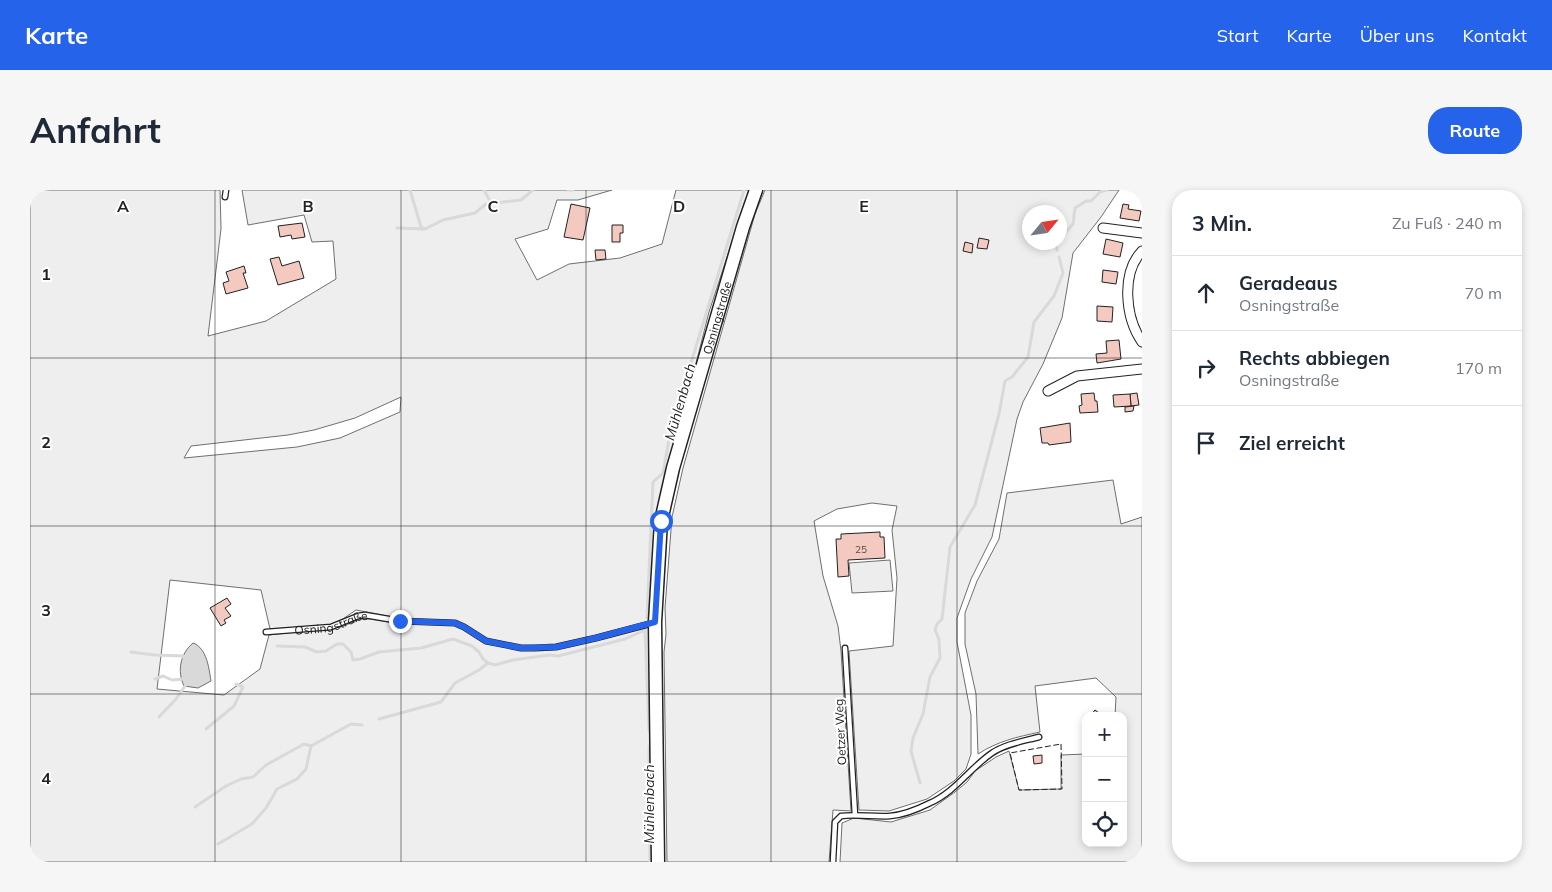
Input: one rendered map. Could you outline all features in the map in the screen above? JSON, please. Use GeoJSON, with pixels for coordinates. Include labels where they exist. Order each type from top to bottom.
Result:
{"type":"FeatureCollection","features":[{"type":"Feature","properties":{"kind":"main road","name":"Osningstraße"},"geometry":{"type":"LineString","coordinates":[[658,862],[655,622],[661,521],[673,468],[743,227],[756,190]]}},
{"type":"Feature","properties":{"kind":"street"},"geometry":{"type":"LineString","coordinates":[[1104,228],[1142,233]]}},
{"type":"Feature","properties":{"kind":"street"},"geometry":{"type":"LineString","coordinates":[[1142,251],[1130,272],[1128,297],[1132,320],[1142,342]]}},
{"type":"Feature","properties":{"kind":"street"},"geometry":{"type":"LineString","coordinates":[[1048,391],[1077,376],[1142,369]]}},
{"type":"Feature","properties":{"kind":"lane"},"geometry":{"type":"LineString","coordinates":[[225,198],[226,190]]}},
{"type":"Feature","properties":{"kind":"lane","name":"Osningstraße"},"geometry":{"type":"LineString","coordinates":[[266,632],[331,627],[358,616],[366,615],[400,621],[455,623],[486,641],[521,648],[535,648],[556,647],[655,622]]}},
{"type":"Feature","properties":{"kind":"lane","name":"Oetzer Weg"},"geometry":{"type":"LineString","coordinates":[[845,648],[855,815]]}},
{"type":"Feature","properties":{"kind":"lane"},"geometry":{"type":"LineString","coordinates":[[833,862],[835,822],[841,816],[891,816],[909,812],[932,802],[952,789],[993,752],[1039,737]]}},
{"type":"Feature","properties":{"kind":"shaded area"},"geometry":{"type":"Polygon","coordinates":[[[30,190],[220,190],[221,229],[208,336],[266,321],[336,279],[333,241],[312,242],[304,215],[248,225],[242,190],[612,190],[578,200],[557,200],[548,229],[515,239],[537,280],[569,264],[620,258],[662,244],[676,190],[749,190],[709,312],[656,522],[651,736],[651,862],[30,862],[30,190]],[[401,397],[355,418],[314,430],[288,435],[191,446],[184,458],[297,447],[340,438],[400,412],[401,397]],[[170,580],[157,689],[224,695],[260,669],[269,635],[341,627],[360,619],[403,624],[403,619],[356,610],[331,625],[270,629],[261,590],[170,580]]]}},
{"type":"Feature","properties":{"kind":"shaded area"},"geometry":{"type":"Polygon","coordinates":[[[765,190],[1119,190],[1073,253],[1062,318],[1017,419],[992,537],[971,579],[957,618],[957,642],[971,715],[971,754],[966,769],[954,781],[927,799],[889,811],[859,810],[849,651],[893,646],[897,578],[892,530],[897,506],[872,503],[837,509],[814,521],[823,576],[838,626],[851,811],[833,810],[829,862],[667,862],[665,608],[672,517],[683,468],[755,214],[765,190]]]}},
{"type":"Feature","properties":{"kind":"shaded area"},"geometry":{"type":"Polygon","coordinates":[[[1113,480],[1121,524],[1142,517],[1142,862],[840,862],[842,823],[854,818],[891,822],[930,810],[967,782],[975,771],[1009,751],[1019,790],[1061,789],[1061,755],[1082,754],[1082,847],[1127,847],[1127,712],[1115,712],[1116,697],[1096,678],[1035,686],[1040,732],[1000,743],[978,754],[976,694],[965,644],[965,613],[977,581],[999,539],[1007,493],[1113,480]]]}},
{"type":"Feature","properties":{"kind":"shaded area"},"geometry":{"type":"Polygon","coordinates":[[[890,560],[893,591],[852,593],[849,563],[890,560]]]}},
{"type":"Feature","properties":{"kind":"shaded area"},"geometry":{"type":"Polygon","coordinates":[[[193,643],[204,654],[211,681],[198,688],[184,686],[180,669],[185,652],[193,643]]]}},
{"type":"Feature","properties":{"kind":"building"},"geometry":{"type":"Polygon","coordinates":[[[571,204],[590,208],[583,240],[564,237],[571,204]]]}},
{"type":"Feature","properties":{"kind":"building"},"geometry":{"type":"Polygon","coordinates":[[[1123,204],[1129,205],[1128,209],[1141,211],[1139,221],[1120,218],[1123,204]]]}},
{"type":"Feature","properties":{"kind":"building"},"geometry":{"type":"Polygon","coordinates":[[[302,223],[305,237],[292,239],[291,235],[280,237],[278,226],[302,223]]]}},
{"type":"Feature","properties":{"kind":"building"},"geometry":{"type":"Polygon","coordinates":[[[612,225],[623,225],[623,233],[620,233],[620,242],[612,242],[612,225]]]}},
{"type":"Feature","properties":{"kind":"building"},"geometry":{"type":"Polygon","coordinates":[[[979,238],[989,240],[987,249],[977,248],[979,238]]]}},
{"type":"Feature","properties":{"kind":"building"},"geometry":{"type":"Polygon","coordinates":[[[1106,239],[1123,243],[1120,257],[1103,254],[1106,239]]]}},
{"type":"Feature","properties":{"kind":"building"},"geometry":{"type":"Polygon","coordinates":[[[965,242],[973,244],[972,253],[963,251],[965,242]]]}},
{"type":"Feature","properties":{"kind":"building"},"geometry":{"type":"Polygon","coordinates":[[[595,250],[605,250],[606,259],[596,260],[595,250]]]}},
{"type":"Feature","properties":{"kind":"building"},"geometry":{"type":"Polygon","coordinates":[[[279,257],[282,266],[299,261],[304,278],[278,285],[270,259],[279,257]]]}},
{"type":"Feature","properties":{"kind":"building"},"geometry":{"type":"Polygon","coordinates":[[[244,266],[246,273],[243,273],[248,288],[226,294],[223,283],[229,281],[226,272],[244,266]]]}},
{"type":"Feature","properties":{"kind":"building"},"geometry":{"type":"Polygon","coordinates":[[[1103,270],[1118,272],[1116,284],[1102,282],[1103,270]]]}},
{"type":"Feature","properties":{"kind":"building"},"geometry":{"type":"Polygon","coordinates":[[[1097,306],[1113,307],[1112,322],[1097,321],[1097,306]]]}},
{"type":"Feature","properties":{"kind":"building"},"geometry":{"type":"Polygon","coordinates":[[[1119,340],[1121,359],[1097,363],[1096,354],[1107,353],[1106,341],[1119,340]]]}},
{"type":"Feature","properties":{"kind":"building"},"geometry":{"type":"Polygon","coordinates":[[[1094,393],[1098,412],[1080,413],[1079,406],[1082,405],[1081,394],[1094,393]]]}},
{"type":"Feature","properties":{"kind":"building"},"geometry":{"type":"Polygon","coordinates":[[[1137,393],[1139,405],[1131,406],[1130,394],[1137,393]]]}},
{"type":"Feature","properties":{"kind":"building"},"geometry":{"type":"Polygon","coordinates":[[[1130,394],[1131,406],[1114,407],[1113,395],[1130,394]]]}},
{"type":"Feature","properties":{"kind":"building"},"geometry":{"type":"Polygon","coordinates":[[[1134,406],[1133,411],[1125,412],[1125,407],[1134,406]]]}},
{"type":"Feature","properties":{"kind":"building"},"geometry":{"type":"Polygon","coordinates":[[[1070,423],[1071,442],[1049,445],[1048,443],[1042,443],[1040,428],[1070,423]]]}},
{"type":"Feature","properties":{"kind":"building"},"geometry":{"type":"Polygon","coordinates":[[[880,532],[880,537],[884,537],[885,558],[848,560],[849,576],[838,577],[836,539],[841,539],[841,534],[880,532]]]}},
{"type":"Feature","properties":{"kind":"building"},"geometry":{"type":"Polygon","coordinates":[[[227,598],[231,604],[225,608],[231,616],[224,620],[226,623],[221,626],[210,608],[227,598]]]}},
{"type":"Feature","properties":{"kind":"building"},"geometry":{"type":"Polygon","coordinates":[[[1042,755],[1042,763],[1034,764],[1033,756],[1042,755]]]}},
{"type":"Feature","properties":{"kind":"waterway"},"geometry":{"type":"LineString","coordinates":[[410,190],[421,227],[425,229],[443,220],[475,213],[486,204],[521,200],[533,190]]}},
{"type":"Feature","properties":{"kind":"waterway"},"geometry":{"type":"LineString","coordinates":[[484,190],[491,203]]}},
{"type":"Feature","properties":{"kind":"waterway"},"geometry":{"type":"LineString","coordinates":[[568,190],[573,190]]}},
{"type":"Feature","properties":{"kind":"waterway","name":"Mühlenbach"},"geometry":{"type":"LineString","coordinates":[[647,618],[653,482],[663,473],[669,440],[680,414],[679,402],[744,190]]}},
{"type":"Feature","properties":{"kind":"waterway"},"geometry":{"type":"LineString","coordinates":[[1067,231],[1073,224],[1075,208],[1086,201],[1091,201],[1100,192],[1107,190]]}},
{"type":"Feature","properties":{"kind":"waterway"},"geometry":{"type":"LineString","coordinates":[[397,228],[424,229]]}},
{"type":"Feature","properties":{"kind":"waterway"},"geometry":{"type":"LineString","coordinates":[[920,783],[911,751],[913,738],[923,714],[930,677],[940,658],[939,639],[935,630],[937,624],[942,619],[950,547],[975,505],[999,414],[1005,381],[1012,377],[1028,357],[1034,322],[1054,296],[1063,273],[1059,257]]}},
{"type":"Feature","properties":{"kind":"waterway","name":"Mühlenbach"},"geometry":{"type":"LineString","coordinates":[[645,629],[649,730]]}},
{"type":"Feature","properties":{"kind":"waterway"},"geometry":{"type":"LineString","coordinates":[[277,646],[305,647],[317,652],[326,651],[337,644],[343,644],[351,652],[353,660],[379,652],[421,648],[453,639],[472,646],[483,659],[495,665],[513,660],[549,655],[558,656],[625,639],[645,630]]}},
{"type":"Feature","properties":{"kind":"waterway"},"geometry":{"type":"LineString","coordinates":[[131,652],[183,656],[184,658]]}},
{"type":"Feature","properties":{"kind":"waterway"},"geometry":{"type":"LineString","coordinates":[[379,719],[441,702],[455,683],[488,663]]}},
{"type":"Feature","properties":{"kind":"waterway"},"geometry":{"type":"LineString","coordinates":[[155,679],[163,676],[172,680],[183,679]]}},
{"type":"Feature","properties":{"kind":"waterway"},"geometry":{"type":"LineString","coordinates":[[159,717],[176,699],[187,683]]}},
{"type":"Feature","properties":{"kind":"waterway"},"geometry":{"type":"LineString","coordinates":[[206,729],[234,706],[243,687],[236,684]]}},
{"type":"Feature","properties":{"kind":"waterway"},"geometry":{"type":"LineString","coordinates":[[195,807],[226,786],[241,779],[253,777],[266,765],[304,744],[311,746],[351,724],[362,725]]}},
{"type":"Feature","properties":{"kind":"waterway"},"geometry":{"type":"LineString","coordinates":[[218,844],[252,824],[266,808],[277,789],[297,779],[306,769],[311,746]]}},
{"type":"Feature","properties":{"kind":"waterway","name":"Mühlenbach"},"geometry":{"type":"LineString","coordinates":[[649,746],[650,862]]}},
{"type":"Feature","properties":{"kind":"fence"},"geometry":{"type":"LineString","coordinates":[[1061,744],[1062,789],[1019,790],[1010,753],[1061,744]]}},
{"type":"Feature","properties":{"kind":"route"},"geometry":{"type":"LineString","coordinates":[[400,621],[455,623],[486,641],[521,648],[556,647],[655,622],[661,521]]}}]}
